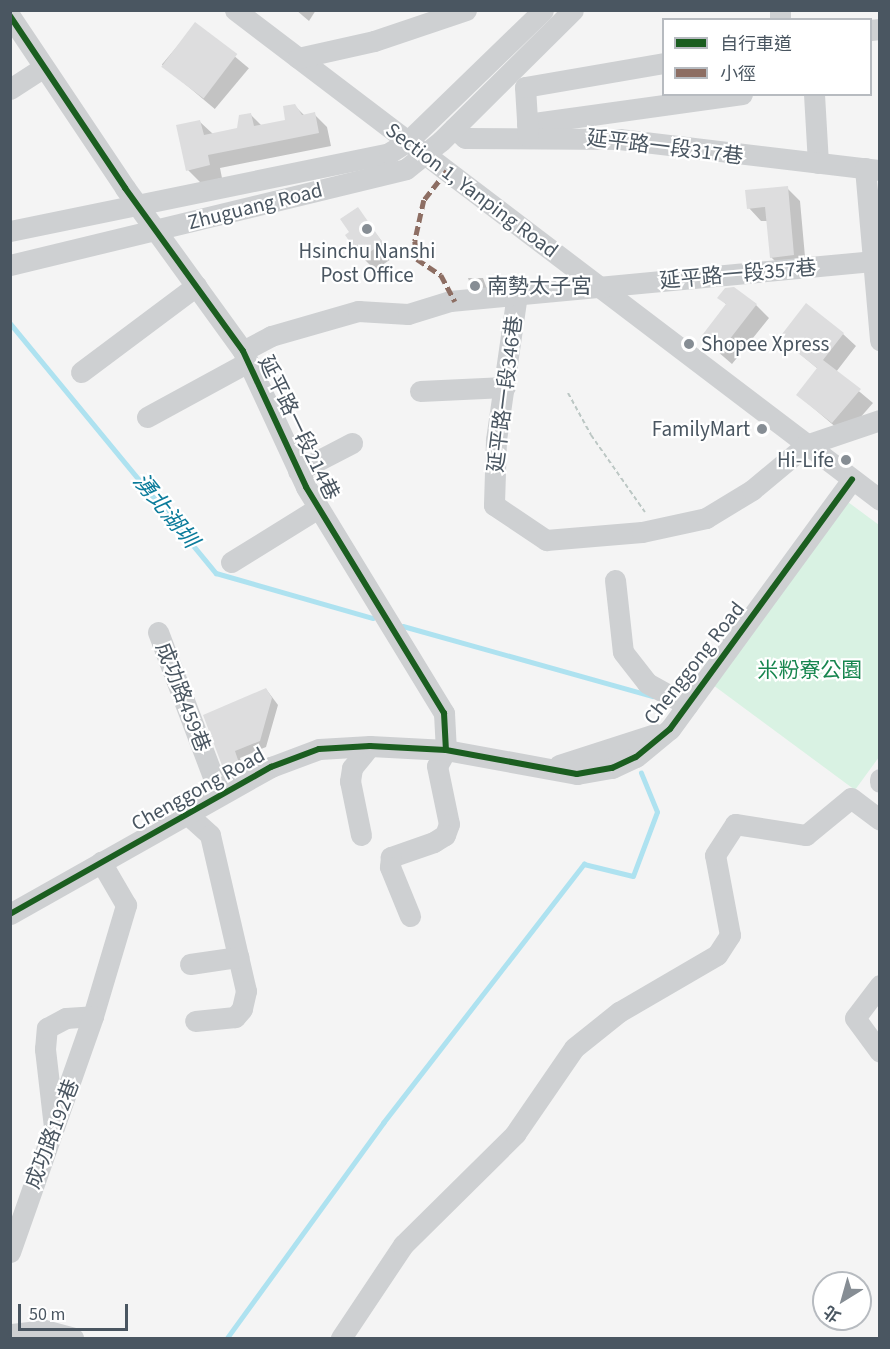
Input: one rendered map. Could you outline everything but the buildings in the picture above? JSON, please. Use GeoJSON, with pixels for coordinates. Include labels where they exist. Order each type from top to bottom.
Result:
{"type":"FeatureCollection","features":[{"type":"Feature","properties":{"kind":"street","name":"Section 1, Yanping Road"},"geometry":{"type":"LineString","coordinates":[[235,10],[879,500]]}},
{"type":"Feature","properties":{"kind":"street"},"geometry":{"type":"LineString","coordinates":[[298,58],[374,41],[466,10]]}},
{"type":"Feature","properties":{"kind":"street","name":"Zhuguang Road"},"geometry":{"type":"LineString","coordinates":[[10,231],[389,153],[408,141],[543,10]]}},
{"type":"Feature","properties":{"kind":"street","name":"Zhuguang Road"},"geometry":{"type":"LineString","coordinates":[[10,264],[406,169],[454,128],[573,10]]}},
{"type":"Feature","properties":{"kind":"street","name":"延平路一段214巷"},"geometry":{"type":"LineString","coordinates":[[10,16],[136,204],[245,356],[298,471],[318,508],[444,713],[446,750],[437,766],[449,825],[444,835],[391,858],[390,867],[410,916]]}},
{"type":"Feature","properties":{"kind":"street"},"geometry":{"type":"LineString","coordinates":[[525,87],[662,63]]}},
{"type":"Feature","properties":{"kind":"street"},"geometry":{"type":"LineString","coordinates":[[10,89],[44,67]]}},
{"type":"Feature","properties":{"kind":"street"},"geometry":{"type":"LineString","coordinates":[[508,73],[525,87],[527,130],[730,96]]}},
{"type":"Feature","properties":{"kind":"street"},"geometry":{"type":"LineString","coordinates":[[814,96],[818,163]]}},
{"type":"Feature","properties":{"kind":"street","name":"延平路一段317巷"},"geometry":{"type":"LineString","coordinates":[[454,128],[465,138],[527,130],[872,169]]}},
{"type":"Feature","properties":{"kind":"street"},"geometry":{"type":"LineString","coordinates":[[872,169],[879,340]]}},
{"type":"Feature","properties":{"kind":"street","name":"延平路一段357巷"},"geometry":{"type":"LineString","coordinates":[[147,417],[245,356],[271,336],[358,311],[408,314],[450,301],[875,261]]}},
{"type":"Feature","properties":{"kind":"street"},"geometry":{"type":"LineString","coordinates":[[81,372],[195,286]]}},
{"type":"Feature","properties":{"kind":"street","name":"延平路一段346巷"},"geometry":{"type":"LineString","coordinates":[[517,294],[496,440],[494,505],[546,540],[657,529],[706,518],[752,490],[806,445]]}},
{"type":"Feature","properties":{"kind":"street"},"geometry":{"type":"LineString","coordinates":[[420,391],[505,387]]}},
{"type":"Feature","properties":{"kind":"street"},"geometry":{"type":"LineString","coordinates":[[806,445],[879,420]]}},
{"type":"Feature","properties":{"kind":"street"},"geometry":{"type":"LineString","coordinates":[[298,471],[352,443]]}},
{"type":"Feature","properties":{"kind":"street","name":"Chenggong Road"},"geometry":{"type":"LineString","coordinates":[[10,914],[271,767],[320,749],[370,746],[446,750],[551,768],[670,729],[852,480]]}},
{"type":"Feature","properties":{"kind":"street"},"geometry":{"type":"LineString","coordinates":[[231,562],[318,508]]}},
{"type":"Feature","properties":{"kind":"street"},"geometry":{"type":"LineString","coordinates":[[615,580],[623,652],[647,682],[687,705]]}},
{"type":"Feature","properties":{"kind":"street","name":"成功路459巷"},"geometry":{"type":"LineString","coordinates":[[158,632],[220,795]]}},
{"type":"Feature","properties":{"kind":"street"},"geometry":{"type":"LineString","coordinates":[[361,835],[350,781],[352,768],[370,746]]}},
{"type":"Feature","properties":{"kind":"street"},"geometry":{"type":"LineString","coordinates":[[341,1338],[403,1245],[515,1134],[574,1048],[619,1012],[717,955],[730,935],[715,855],[735,824],[806,835],[851,798],[879,820]]}},
{"type":"Feature","properties":{"kind":"street"},"geometry":{"type":"LineString","coordinates":[[187,814],[210,835],[246,991],[242,1009],[235,1017],[195,1021]]}},
{"type":"Feature","properties":{"kind":"street","name":"成功路192巷"},"geometry":{"type":"LineString","coordinates":[[10,1252],[93,1016],[126,905],[101,862]]}},
{"type":"Feature","properties":{"kind":"street"},"geometry":{"type":"LineString","coordinates":[[190,964],[238,957]]}},
{"type":"Feature","properties":{"kind":"street"},"geometry":{"type":"LineString","coordinates":[[879,985],[855,1018],[879,1052]]}},
{"type":"Feature","properties":{"kind":"street"},"geometry":{"type":"LineString","coordinates":[[54,1127],[45,1049],[47,1028],[66,1018],[93,1016]]}},
{"type":"Feature","properties":{"kind":"street"},"geometry":{"type":"LineString","coordinates":[[11,1332],[44,1330],[74,1338]]}},
{"type":"Feature","properties":{"kind":"path"},"geometry":{"type":"LineString","coordinates":[[568,393],[591,435],[657,529]]}},
{"type":"Feature","properties":{"kind":"green space","name":"米粉寮公園"},"geometry":{"type":"Polygon","coordinates":[[[848,502],[879,525],[879,757],[855,790],[713,685],[848,502]]]}},
{"type":"Feature","properties":{"kind":"waterway","name":"湧北湖圳"},"geometry":{"type":"LineString","coordinates":[[10,323],[216,573],[373,618]]}},
{"type":"Feature","properties":{"kind":"waterway","name":"湧北湖圳"},"geometry":{"type":"LineString","coordinates":[[403,626],[652,696]]}},
{"type":"Feature","properties":{"kind":"waterway"},"geometry":{"type":"LineString","coordinates":[[227,1338],[383,1123],[584,864],[633,876],[657,812],[641,773]]}},
{"type":"Feature","properties":{"kind":"marked path"},"geometry":{"type":"LineString","coordinates":[[447,171],[424,200],[415,241],[417,259],[441,275],[455,301]]}},
{"type":"Feature","properties":{"kind":"cycle path"},"geometry":{"type":"LineString","coordinates":[[10,16],[125,188],[243,351],[306,487],[444,713],[446,750]]}},
{"type":"Feature","properties":{"kind":"cycle path"},"geometry":{"type":"LineString","coordinates":[[10,914],[271,767],[319,749],[370,746],[446,750],[577,774],[612,768],[636,757],[670,729],[852,479]]}},
{"type":"Feature","properties":{"kind":"place","name":"Hsinchu Nanshi Post Office"},"geometry":{"type":"Point","coordinates":[367,229]}},
{"type":"Feature","properties":{"kind":"place","name":"南勢太子宮"},"geometry":{"type":"Point","coordinates":[475,286]}},
{"type":"Feature","properties":{"kind":"place","name":"Shopee Xpress"},"geometry":{"type":"Point","coordinates":[689,344]}},
{"type":"Feature","properties":{"kind":"place","name":"FamilyMart"},"geometry":{"type":"Point","coordinates":[762,429]}},
{"type":"Feature","properties":{"kind":"place","name":"Hi-Life"},"geometry":{"type":"Point","coordinates":[846,460]}}]}
